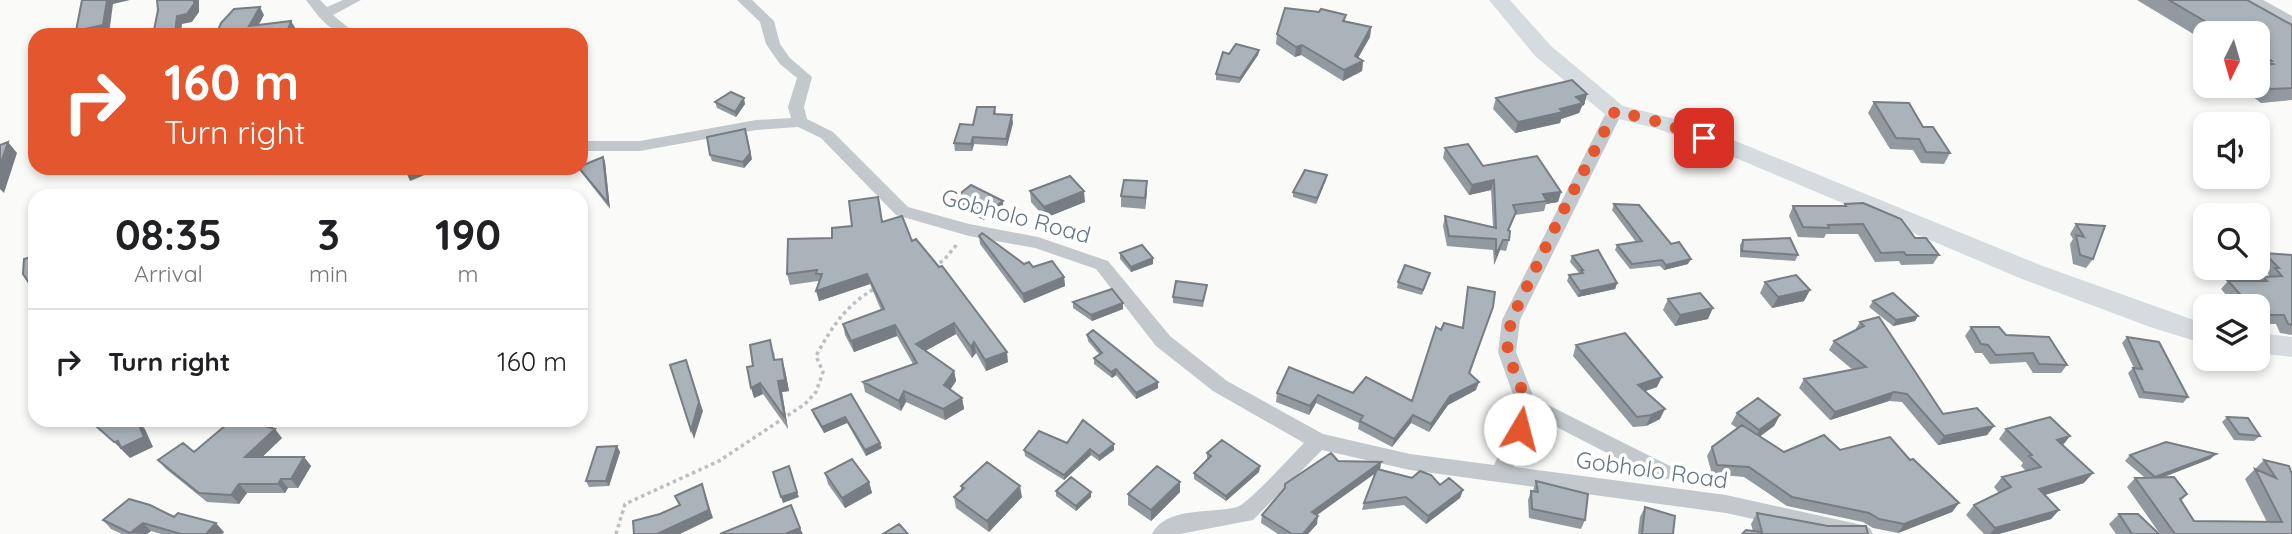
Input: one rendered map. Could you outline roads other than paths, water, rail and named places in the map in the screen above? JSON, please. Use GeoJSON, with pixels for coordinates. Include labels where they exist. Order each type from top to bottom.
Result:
{"type":"FeatureCollection","features":[{"type":"Feature","properties":{"kind":"street"},"geometry":{"type":"LineString","coordinates":[[313,0],[342,28]]}},
{"type":"Feature","properties":{"kind":"street"},"geometry":{"type":"LineString","coordinates":[[325,13],[354,0]]}},
{"type":"Feature","properties":{"kind":"street"},"geometry":{"type":"LineString","coordinates":[[588,146],[640,146],[756,125],[800,122],[796,107],[805,78],[785,61],[773,44],[767,22],[744,0]]}},
{"type":"Feature","properties":{"kind":"street"},"geometry":{"type":"LineString","coordinates":[[1499,0],[1542,51],[1615,111],[1663,123],[1725,145],[2031,272],[2193,330]]}},
{"type":"Feature","properties":{"kind":"street"},"geometry":{"type":"LineString","coordinates":[[2253,0],[2292,22]]}},
{"type":"Feature","properties":{"kind":"street"},"geometry":{"type":"LineString","coordinates":[[1500,475],[1520,429],[1527,403],[1507,352],[1511,320],[1615,111]]}},
{"type":"Feature","properties":{"kind":"street","name":"Gobholo Road"},"geometry":{"type":"LineString","coordinates":[[800,122],[827,135],[902,211],[969,230],[1038,243],[1102,265],[1163,341],[1220,386],[1318,441],[1410,462],[1726,504],[1862,534]]}},
{"type":"Feature","properties":{"kind":"street"},"geometry":{"type":"LineString","coordinates":[[2270,344],[2292,347]]}},
{"type":"Feature","properties":{"kind":"street"},"geometry":{"type":"LineString","coordinates":[[1527,403],[1663,472]]}},
{"type":"Feature","properties":{"kind":"street"},"geometry":{"type":"LineString","coordinates":[[1163,534],[1177,525],[1246,514],[1318,441]]}}]}
